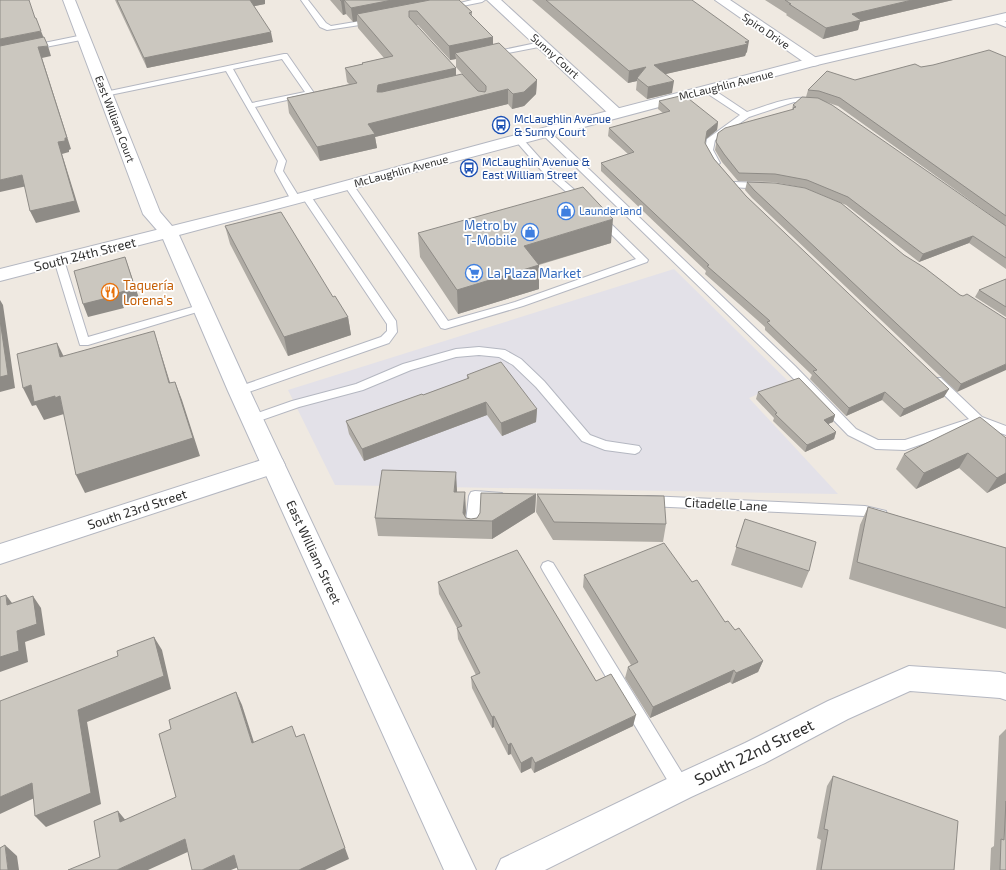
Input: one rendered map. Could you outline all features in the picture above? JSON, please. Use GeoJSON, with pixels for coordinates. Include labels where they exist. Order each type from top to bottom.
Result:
{"type":"FeatureCollection","features":[{"type":"Feature","properties":{"kind":"street","name":"East William Court"},"geometry":{"type":"LineString","coordinates":[[69,0],[152,214],[169,233]]}},
{"type":"Feature","properties":{"kind":"street","name":"Sunny Court"},"geometry":{"type":"LineString","coordinates":[[493,0],[616,113]]}},
{"type":"Feature","properties":{"kind":"street","name":"Spiro Drive"},"geometry":{"type":"LineString","coordinates":[[721,0],[813,62]]}},
{"type":"Feature","properties":{"kind":"street","name":"McLaughlin Avenue"},"geometry":{"type":"LineString","coordinates":[[169,233],[302,199],[518,139],[813,62],[1002,20]]}},
{"type":"Feature","properties":{"kind":"street","name":"South 24th Street"},"geometry":{"type":"LineString","coordinates":[[0,275],[169,233]]}},
{"type":"Feature","properties":{"kind":"street","name":"East William Street"},"geometry":{"type":"LineString","coordinates":[[169,233],[239,391],[460,870]]}},
{"type":"Feature","properties":{"kind":"street","name":"South 23rd Street"},"geometry":{"type":"LineString","coordinates":[[0,554],[274,466]]}},
{"type":"Feature","properties":{"kind":"street","name":"South 22nd Street"},"geometry":{"type":"LineString","coordinates":[[512,870],[681,787],[755,753],[838,710],[909,678],[1000,685],[1006,687]]}},
{"type":"Feature","properties":{"kind":"lane"},"geometry":{"type":"LineString","coordinates":[[304,0],[324,25],[330,28],[382,20]]}},
{"type":"Feature","properties":{"kind":"lane"},"geometry":{"type":"LineString","coordinates":[[444,8],[482,0]]}},
{"type":"Feature","properties":{"kind":"lane"},"geometry":{"type":"LineString","coordinates":[[0,54],[83,37]]}},
{"type":"Feature","properties":{"kind":"lane"},"geometry":{"type":"LineString","coordinates":[[485,56],[540,44]]}},
{"type":"Feature","properties":{"kind":"lane"},"geometry":{"type":"LineString","coordinates":[[105,94],[284,56],[310,93],[250,106]]}},
{"type":"Feature","properties":{"kind":"lane"},"geometry":{"type":"LineString","coordinates":[[228,68],[282,160],[279,171],[302,199],[392,324],[392,332],[385,340],[239,391]]}},
{"type":"Feature","properties":{"kind":"lane"},"geometry":{"type":"LineString","coordinates":[[708,90],[746,115]]}},
{"type":"Feature","properties":{"kind":"lane"},"geometry":{"type":"LineString","coordinates":[[721,169],[709,150],[711,139],[746,115],[794,100],[817,102],[822,105]]}},
{"type":"Feature","properties":{"kind":"lane"},"geometry":{"type":"LineString","coordinates":[[545,132],[790,369],[852,432],[876,444],[904,445],[978,420]]}},
{"type":"Feature","properties":{"kind":"lane"},"geometry":{"type":"LineString","coordinates":[[349,185],[445,325],[520,304],[643,260],[592,210],[544,168],[518,139]]}},
{"type":"Feature","properties":{"kind":"lane"},"geometry":{"type":"LineString","coordinates":[[743,196],[732,182],[773,186]]}},
{"type":"Feature","properties":{"kind":"lane"},"geometry":{"type":"LineString","coordinates":[[59,260],[84,342],[203,307]]}},
{"type":"Feature","properties":{"kind":"lane"},"geometry":{"type":"LineString","coordinates":[[253,419],[296,404],[359,387],[407,366],[456,353],[480,351],[500,354],[517,362],[540,384],[586,438],[605,445],[635,449]]}},
{"type":"Feature","properties":{"kind":"lane"},"geometry":{"type":"LineString","coordinates":[[928,373],[978,420],[1006,431]]}},
{"type":"Feature","properties":{"kind":"lane"},"geometry":{"type":"LineString","coordinates":[[472,530],[475,496],[513,497]]}},
{"type":"Feature","properties":{"kind":"lane","name":"Citadelle Lane"},"geometry":{"type":"LineString","coordinates":[[636,500],[865,511],[895,519]]}},
{"type":"Feature","properties":{"kind":"lane"},"geometry":{"type":"LineString","coordinates":[[548,567],[681,787]]}},
{"type":"Feature","properties":{"kind":"shaded area"},"geometry":{"type":"Polygon","coordinates":[[[674,269],[788,381],[749,398],[838,494],[335,485],[288,390],[674,269]]]}},
{"type":"Feature","properties":{"kind":"building"},"geometry":{"type":"Polygon","coordinates":[[[0,0],[29,0],[41,31],[0,39],[0,0]]]}},
{"type":"Feature","properties":{"kind":"building"},"geometry":{"type":"Polygon","coordinates":[[[117,0],[250,0],[271,32],[144,58],[117,0]]]}},
{"type":"Feature","properties":{"kind":"building"},"geometry":{"type":"Polygon","coordinates":[[[344,0],[392,0],[351,8],[344,0]]]}},
{"type":"Feature","properties":{"kind":"building"},"geometry":{"type":"Polygon","coordinates":[[[430,0],[459,0],[472,12],[469,13],[493,37],[449,46],[417,11],[409,11],[409,17],[456,68],[378,85],[377,92],[462,74],[478,91],[485,92],[486,86],[455,53],[499,43],[537,80],[524,92],[513,94],[508,89],[368,124],[375,134],[317,147],[287,98],[357,83],[345,68],[393,56],[357,14],[430,0]]]}},
{"type":"Feature","properties":{"kind":"building"},"geometry":{"type":"Polygon","coordinates":[[[546,0],[692,0],[749,41],[745,42],[748,44],[654,65],[674,81],[648,87],[637,78],[646,67],[629,71],[546,0]]]}},
{"type":"Feature","properties":{"kind":"building"},"geometry":{"type":"Polygon","coordinates":[[[785,0],[912,0],[852,14],[861,20],[826,28],[785,0]]]}},
{"type":"Feature","properties":{"kind":"building"},"geometry":{"type":"Polygon","coordinates":[[[44,37],[48,46],[38,47],[67,138],[65,138],[65,141],[58,142],[75,201],[30,211],[22,175],[0,180],[0,46],[44,37]]]}},
{"type":"Feature","properties":{"kind":"building"},"geometry":{"type":"Polygon","coordinates":[[[989,50],[1006,57],[1006,216],[840,98],[819,91],[808,90],[827,71],[855,80],[915,64],[921,67],[933,65],[989,50]]]}},
{"type":"Feature","properties":{"kind":"building"},"geometry":{"type":"Polygon","coordinates":[[[684,95],[718,122],[707,131],[705,143],[714,159],[746,196],[949,389],[904,409],[885,392],[849,408],[813,371],[817,370],[767,322],[770,321],[707,266],[709,265],[601,163],[634,152],[609,128],[670,111],[659,101],[684,95]]]}},
{"type":"Feature","properties":{"kind":"building"},"geometry":{"type":"Polygon","coordinates":[[[802,97],[818,98],[832,105],[1006,226],[1006,258],[973,236],[923,254],[848,197],[807,180],[775,174],[739,173],[716,142],[718,133],[725,128],[794,109],[793,108],[796,107],[793,105],[802,97]]]}},
{"type":"Feature","properties":{"kind":"building"},"geometry":{"type":"Polygon","coordinates":[[[747,182],[775,183],[805,188],[841,203],[904,255],[925,268],[960,295],[963,296],[967,294],[1006,319],[1006,364],[961,384],[747,182]]]}},
{"type":"Feature","properties":{"kind":"building"},"geometry":{"type":"Polygon","coordinates":[[[583,187],[613,219],[524,246],[539,265],[457,290],[418,233],[583,187]]]}},
{"type":"Feature","properties":{"kind":"building"},"geometry":{"type":"Polygon","coordinates":[[[281,212],[333,297],[335,296],[348,317],[284,337],[225,226],[281,212]]]}},
{"type":"Feature","properties":{"kind":"building"},"geometry":{"type":"Polygon","coordinates":[[[125,257],[135,288],[118,293],[119,295],[83,304],[74,271],[125,257]]]}},
{"type":"Feature","properties":{"kind":"building"},"geometry":{"type":"Polygon","coordinates":[[[1006,279],[1006,307],[979,290],[1006,279]]]}},
{"type":"Feature","properties":{"kind":"building"},"geometry":{"type":"Polygon","coordinates":[[[0,320],[8,375],[0,377],[0,320]]]}},
{"type":"Feature","properties":{"kind":"building"},"geometry":{"type":"Polygon","coordinates":[[[154,331],[169,383],[175,382],[193,438],[76,475],[60,396],[34,402],[31,385],[23,388],[17,354],[57,343],[60,357],[154,331]]]}},
{"type":"Feature","properties":{"kind":"building"},"geometry":{"type":"Polygon","coordinates":[[[501,362],[537,409],[501,423],[486,402],[362,449],[346,421],[469,378],[467,375],[501,362]]]}},
{"type":"Feature","properties":{"kind":"building"},"geometry":{"type":"Polygon","coordinates":[[[799,378],[835,415],[824,420],[836,432],[807,445],[775,414],[777,413],[758,392],[799,378]]]}},
{"type":"Feature","properties":{"kind":"building"},"geometry":{"type":"Polygon","coordinates":[[[980,417],[1006,438],[1006,473],[997,478],[968,453],[924,473],[904,454],[980,417]]]}},
{"type":"Feature","properties":{"kind":"building"},"geometry":{"type":"Polygon","coordinates":[[[382,470],[456,472],[454,492],[465,492],[463,513],[466,518],[471,519],[477,518],[480,513],[481,493],[536,494],[492,521],[375,518],[382,470]]]}},
{"type":"Feature","properties":{"kind":"building"},"geometry":{"type":"Polygon","coordinates":[[[537,494],[664,496],[666,524],[554,522],[537,494]]]}},
{"type":"Feature","properties":{"kind":"building"},"geometry":{"type":"Polygon","coordinates":[[[868,507],[1006,548],[1006,608],[857,562],[868,507]]]}},
{"type":"Feature","properties":{"kind":"building"},"geometry":{"type":"Polygon","coordinates":[[[745,519],[816,542],[809,571],[736,547],[745,519]]]}},
{"type":"Feature","properties":{"kind":"building"},"geometry":{"type":"Polygon","coordinates":[[[664,543],[692,582],[697,580],[725,622],[728,621],[735,630],[739,628],[763,661],[736,673],[734,670],[653,707],[628,667],[638,662],[584,575],[664,543]]]}},
{"type":"Feature","properties":{"kind":"building"},"geometry":{"type":"Polygon","coordinates":[[[517,550],[596,681],[611,674],[636,715],[535,763],[532,757],[521,763],[511,743],[508,745],[494,716],[492,717],[471,677],[480,673],[457,628],[462,626],[438,582],[517,550]]]}},
{"type":"Feature","properties":{"kind":"building"},"geometry":{"type":"Polygon","coordinates":[[[6,595],[7,605],[33,596],[37,624],[17,631],[19,651],[0,657],[0,597],[6,595]]]}},
{"type":"Feature","properties":{"kind":"building"},"geometry":{"type":"Polygon","coordinates":[[[154,637],[164,676],[78,710],[91,793],[35,816],[32,783],[0,797],[0,701],[118,656],[117,651],[154,637]]]}},
{"type":"Feature","properties":{"kind":"building"},"geometry":{"type":"Polygon","coordinates":[[[236,692],[252,743],[292,726],[296,737],[304,734],[345,848],[299,870],[238,870],[234,855],[202,870],[192,870],[185,839],[117,870],[68,870],[100,857],[94,821],[118,811],[120,822],[176,797],[159,734],[171,729],[169,720],[236,692]]]}},
{"type":"Feature","properties":{"kind":"building"},"geometry":{"type":"Polygon","coordinates":[[[833,776],[958,821],[954,870],[821,870],[828,830],[824,829],[833,776]]]}},
{"type":"Feature","properties":{"kind":"building"},"geometry":{"type":"Polygon","coordinates":[[[1006,801],[1006,870],[1000,870],[1001,839],[1004,840],[1006,801]]]}},
{"type":"Feature","properties":{"kind":"building"},"geometry":{"type":"Polygon","coordinates":[[[5,845],[8,870],[0,870],[0,848],[5,845]]]}},
{"type":"Feature","properties":{"kind":"place","name":"McLaughlin Avenue & Sunny Court"},"geometry":{"type":"Point","coordinates":[501,125]}},
{"type":"Feature","properties":{"kind":"place","name":"McLaughlin Avenue & East William Street"},"geometry":{"type":"Point","coordinates":[469,168]}},
{"type":"Feature","properties":{"kind":"place","name":"Launderland"},"geometry":{"type":"Point","coordinates":[566,211]}},
{"type":"Feature","properties":{"kind":"place","name":"Metro by T-Mobile"},"geometry":{"type":"Point","coordinates":[530,232]}},
{"type":"Feature","properties":{"kind":"place","name":"La Plaza Market"},"geometry":{"type":"Point","coordinates":[474,273]}},
{"type":"Feature","properties":{"kind":"place","name":"Taquería Lorena's"},"geometry":{"type":"Point","coordinates":[110,292]}}]}
